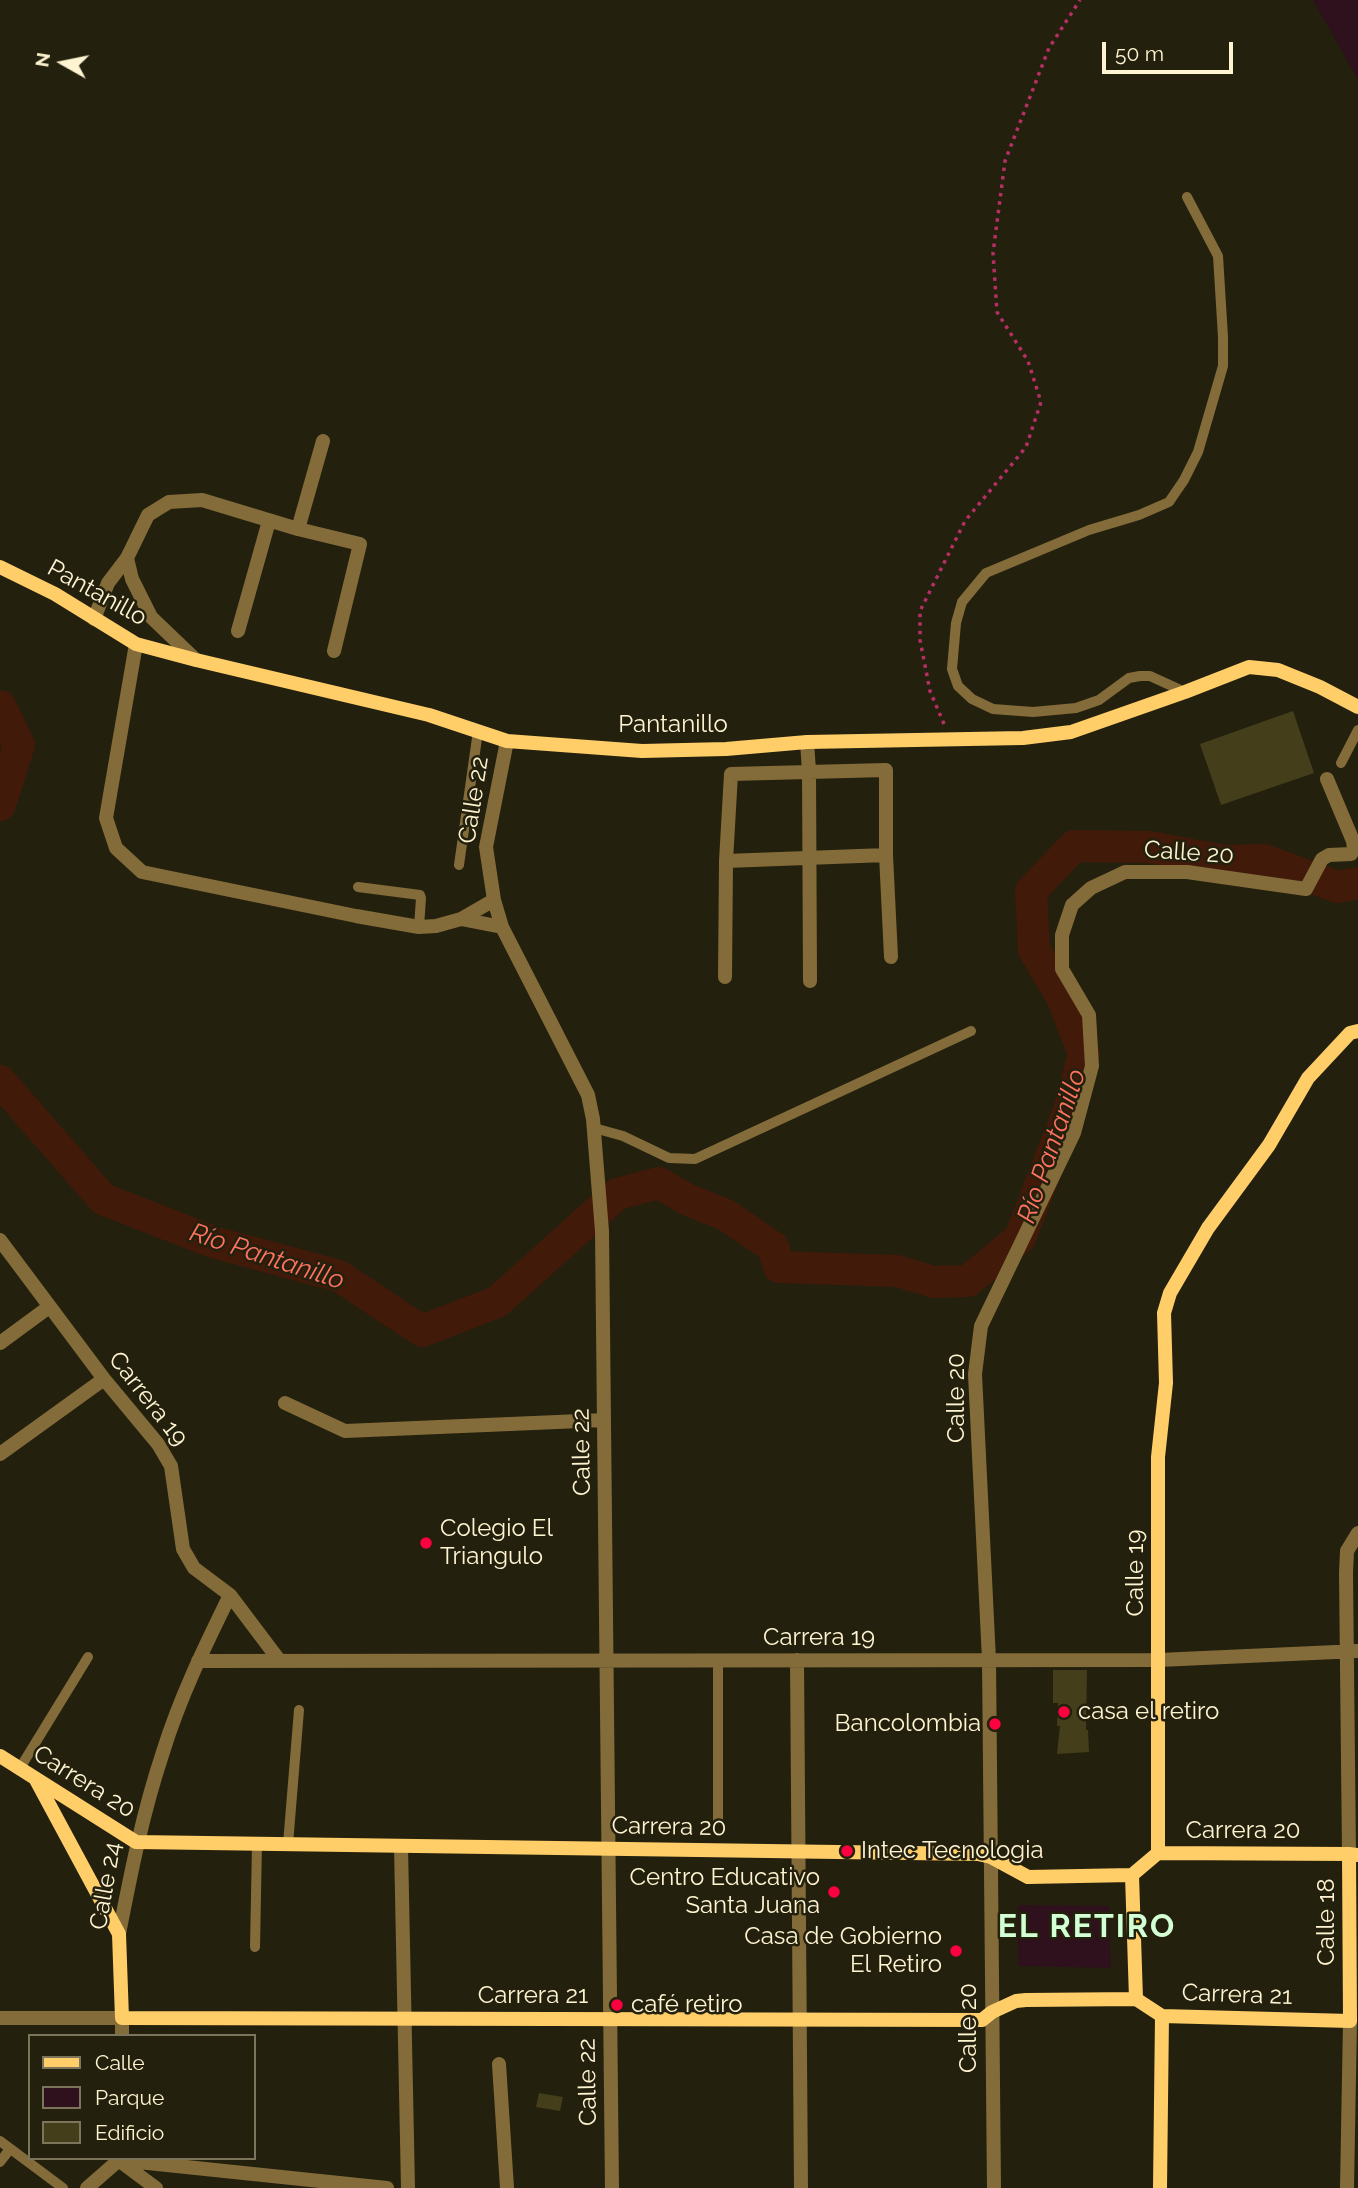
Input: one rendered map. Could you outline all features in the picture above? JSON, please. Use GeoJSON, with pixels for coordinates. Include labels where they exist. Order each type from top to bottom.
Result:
{"type":"FeatureCollection","features":[{"type":"Feature","properties":{"kind":"main road","name":"Pantanillo"},"geometry":{"type":"LineString","coordinates":[[0,567],[55,594],[136,644],[429,715],[507,741],[642,751],[807,743],[1023,738],[1071,732],[1249,667],[1265,667],[1300,678],[1358,707]]}},
{"type":"Feature","properties":{"kind":"main road","name":"Calle 19"},"geometry":{"type":"LineString","coordinates":[[1158,1853],[1158,1457],[1166,1383],[1164,1313],[1170,1293],[1208,1228],[1269,1145],[1308,1078],[1350,1033],[1358,1031]]}},
{"type":"Feature","properties":{"kind":"main road","name":"Carrera 20"},"geometry":{"type":"LineString","coordinates":[[0,1756],[136,1842],[978,1854],[991,1857],[1028,1877],[1132,1875],[1158,1853],[1354,1855]]}},
{"type":"Feature","properties":{"kind":"main road"},"geometry":{"type":"LineString","coordinates":[[35,1778],[119,1934]]}},
{"type":"Feature","properties":{"kind":"main road","name":"Calle 18"},"geometry":{"type":"LineString","coordinates":[[1350,2021],[1354,1855]]}},
{"type":"Feature","properties":{"kind":"main road"},"geometry":{"type":"LineString","coordinates":[[1132,1875],[1136,1999]]}},
{"type":"Feature","properties":{"kind":"main road","name":"Calle 24"},"geometry":{"type":"LineString","coordinates":[[119,1934],[122,2018]]}},
{"type":"Feature","properties":{"kind":"main road","name":"Carrera 21"},"geometry":{"type":"LineString","coordinates":[[122,2018],[982,2020],[992,2012],[1016,2001],[1136,1999],[1162,2016],[1350,2021]]}},
{"type":"Feature","properties":{"kind":"main road"},"geometry":{"type":"LineString","coordinates":[[1160,2188],[1162,2016]]}},
{"type":"Feature","properties":{"kind":"street"},"geometry":{"type":"LineString","coordinates":[[298,529],[323,441]]}},
{"type":"Feature","properties":{"kind":"street"},"geometry":{"type":"LineString","coordinates":[[94,619],[108,583],[127,558],[148,515],[169,502],[202,500],[298,529],[360,544],[334,651]]}},
{"type":"Feature","properties":{"kind":"street"},"geometry":{"type":"LineString","coordinates":[[237,631],[269,520]]}},
{"type":"Feature","properties":{"kind":"street"},"geometry":{"type":"LineString","coordinates":[[127,558],[132,579],[151,617],[196,660]]}},
{"type":"Feature","properties":{"kind":"street"},"geometry":{"type":"LineString","coordinates":[[136,644],[106,818],[116,848],[142,872],[419,927],[436,926],[461,919],[494,900]]}},
{"type":"Feature","properties":{"kind":"street","name":"Calle 22"},"geometry":{"type":"LineString","coordinates":[[507,741],[486,847],[494,900],[502,927],[588,1095],[594,1128],[602,1231],[612,2188]]}},
{"type":"Feature","properties":{"kind":"street"},"geometry":{"type":"LineString","coordinates":[[807,743],[810,981]]}},
{"type":"Feature","properties":{"kind":"street"},"geometry":{"type":"LineString","coordinates":[[725,978],[726,861],[731,774],[886,770],[886,855],[891,957]]}},
{"type":"Feature","properties":{"kind":"street","name":"Calle 20"},"geometry":{"type":"LineString","coordinates":[[994,2188],[989,1660],[975,1374],[981,1326],[1074,1133],[1092,1066],[1089,1015],[1062,969],[1062,934],[1072,905],[1091,888],[1125,872],[1187,872],[1306,889],[1322,859],[1329,855],[1351,854],[1354,849],[1327,779]]}},
{"type":"Feature","properties":{"kind":"street"},"geometry":{"type":"LineString","coordinates":[[726,861],[886,855]]}},
{"type":"Feature","properties":{"kind":"street"},"geometry":{"type":"LineString","coordinates":[[461,919],[502,927]]}},
{"type":"Feature","properties":{"kind":"street","name":"Carrera 19"},"geometry":{"type":"LineString","coordinates":[[0,1240],[104,1379],[158,1444],[171,1466],[183,1549],[194,1568],[230,1595],[279,1660]]}},
{"type":"Feature","properties":{"kind":"street"},"geometry":{"type":"LineString","coordinates":[[0,1343],[49,1307]]}},
{"type":"Feature","properties":{"kind":"street"},"geometry":{"type":"LineString","coordinates":[[0,1454],[104,1379]]}},
{"type":"Feature","properties":{"kind":"street"},"geometry":{"type":"LineString","coordinates":[[285,1403],[345,1431],[604,1420]]}},
{"type":"Feature","properties":{"kind":"street","name":"Calle 18"},"geometry":{"type":"LineString","coordinates":[[1354,1855],[1353,1651],[1347,1551],[1358,1533]]}},
{"type":"Feature","properties":{"kind":"street","name":"Calle 24"},"geometry":{"type":"LineString","coordinates":[[119,1934],[136,1842],[163,1750],[198,1661],[230,1595]]}},
{"type":"Feature","properties":{"kind":"street","name":"Carrera 19"},"geometry":{"type":"LineString","coordinates":[[198,1661],[1159,1660],[1353,1651]]}},
{"type":"Feature","properties":{"kind":"street"},"geometry":{"type":"LineString","coordinates":[[797,1660],[802,2188]]}},
{"type":"Feature","properties":{"kind":"street"},"geometry":{"type":"LineString","coordinates":[[401,1846],[408,2188]]}},
{"type":"Feature","properties":{"kind":"street","name":"Carrera 21"},"geometry":{"type":"LineString","coordinates":[[0,2018],[122,2018]]}},
{"type":"Feature","properties":{"kind":"street","name":"Calle 24"},"geometry":{"type":"LineString","coordinates":[[122,2018],[122,2034]]}},
{"type":"Feature","properties":{"kind":"street","name":"Calle 18"},"geometry":{"type":"LineString","coordinates":[[1348,2188],[1350,2021]]}},
{"type":"Feature","properties":{"kind":"street"},"geometry":{"type":"LineString","coordinates":[[499,2064],[507,2188]]}},
{"type":"Feature","properties":{"kind":"street"},"geometry":{"type":"LineString","coordinates":[[86,2188],[118,2160]]}},
{"type":"Feature","properties":{"kind":"street"},"geometry":{"type":"LineString","coordinates":[[120,2160],[156,2188]]}},
{"type":"Feature","properties":{"kind":"street"},"geometry":{"type":"LineString","coordinates":[[126,2160],[284,2183],[387,2188]]}},
{"type":"Feature","properties":{"kind":"lane"},"geometry":{"type":"LineString","coordinates":[[1185,692],[1150,676],[1140,676],[1129,678],[1099,700],[1076,708],[1033,712],[993,709],[972,699],[958,686],[952,668],[956,624],[962,602],[986,573],[1089,530],[1139,515],[1169,502],[1198,452],[1223,366],[1223,337],[1218,256],[1187,197]]}},
{"type":"Feature","properties":{"kind":"lane"},"geometry":{"type":"LineString","coordinates":[[459,864],[478,730]]}},
{"type":"Feature","properties":{"kind":"lane"},"geometry":{"type":"LineString","coordinates":[[1341,763],[1358,730]]}},
{"type":"Feature","properties":{"kind":"lane"},"geometry":{"type":"LineString","coordinates":[[358,887],[420,895],[419,927]]}},
{"type":"Feature","properties":{"kind":"lane"},"geometry":{"type":"LineString","coordinates":[[594,1128],[623,1136],[669,1158],[695,1159],[971,1031]]}},
{"type":"Feature","properties":{"kind":"lane"},"geometry":{"type":"LineString","coordinates":[[20,1768],[88,1657]]}},
{"type":"Feature","properties":{"kind":"lane"},"geometry":{"type":"LineString","coordinates":[[718,1661],[718,1820]]}},
{"type":"Feature","properties":{"kind":"lane"},"geometry":{"type":"LineString","coordinates":[[288,1844],[299,1710]]}},
{"type":"Feature","properties":{"kind":"lane"},"geometry":{"type":"LineString","coordinates":[[255,1947],[257,1843]]}},
{"type":"Feature","properties":{"kind":"lane"},"geometry":{"type":"LineString","coordinates":[[0,2141],[63,2188]]}},
{"type":"Feature","properties":{"kind":"lane"},"geometry":{"type":"LineString","coordinates":[[0,2162],[10,2149]]}},
{"type":"Feature","properties":{"kind":"path"},"geometry":{"type":"LineString","coordinates":[[951,739],[930,691],[919,640],[920,611],[965,521],[1027,447],[1041,402],[1028,361],[998,312],[993,253],[1005,161],[1049,48],[1080,0]]}},
{"type":"Feature","properties":{"kind":"green space"},"geometry":{"type":"Polygon","coordinates":[[[1313,0],[1358,0],[1358,80],[1313,0]]]}},
{"type":"Feature","properties":{"kind":"green space"},"geometry":{"type":"Polygon","coordinates":[[[1018,1905],[1109,1906],[1111,1968],[1018,1966],[1018,1905]]]}},
{"type":"Feature","properties":{"kind":"building"},"geometry":{"type":"Polygon","coordinates":[[[1293,711],[1314,773],[1221,805],[1200,744],[1293,711]]]}},
{"type":"Feature","properties":{"kind":"building","name":"casa el retiro"},"geometry":{"type":"Polygon","coordinates":[[[1053,1670],[1087,1670],[1086,1730],[1089,1752],[1057,1754],[1060,1726],[1057,1726],[1058,1703],[1053,1703],[1053,1670]]]}},
{"type":"Feature","properties":{"kind":"building"},"geometry":{"type":"Polygon","coordinates":[[[539,2093],[563,2097],[560,2111],[536,2107],[539,2093]]]}},
{"type":"Feature","properties":{"kind":"waterway","name":"Río Pantanillo"},"geometry":{"type":"LineString","coordinates":[[0,706],[19,745],[0,805]]}},
{"type":"Feature","properties":{"kind":"waterway","name":"Río Pantanillo"},"geometry":{"type":"LineString","coordinates":[[0,1081],[103,1199],[213,1242],[339,1276],[422,1331],[497,1302],[617,1194],[659,1183],[688,1200],[726,1215],[773,1247],[779,1267],[897,1271],[934,1282],[968,1281],[1020,1238],[1069,1110],[1084,1054],[1062,997],[1034,950],[1031,891],[1074,846],[1150,847],[1224,861],[1264,860],[1338,887],[1358,883]]}},
{"type":"Feature","properties":{"kind":"place","name":"Colegio El Triangulo"},"geometry":{"type":"Point","coordinates":[426,1543]}},
{"type":"Feature","properties":{"kind":"place","name":"casa el retiro"},"geometry":{"type":"Point","coordinates":[1064,1712]}},
{"type":"Feature","properties":{"kind":"place","name":"Bancolombia"},"geometry":{"type":"Point","coordinates":[995,1724]}},
{"type":"Feature","properties":{"kind":"place","name":"Intec Tecnologia"},"geometry":{"type":"Point","coordinates":[847,1851]}},
{"type":"Feature","properties":{"kind":"place","name":"Centro Educativo Santa Juana"},"geometry":{"type":"Point","coordinates":[834,1892]}},
{"type":"Feature","properties":{"kind":"place","name":"Casa de Gobierno El Retiro"},"geometry":{"type":"Point","coordinates":[956,1951]}},
{"type":"Feature","properties":{"kind":"place","name":"café retiro"},"geometry":{"type":"Point","coordinates":[617,2005]}},
{"type":"Feature","properties":{"kind":"district","name":"EL RETIRO"},"geometry":{"type":"Point","coordinates":[1087,1927]}}]}
